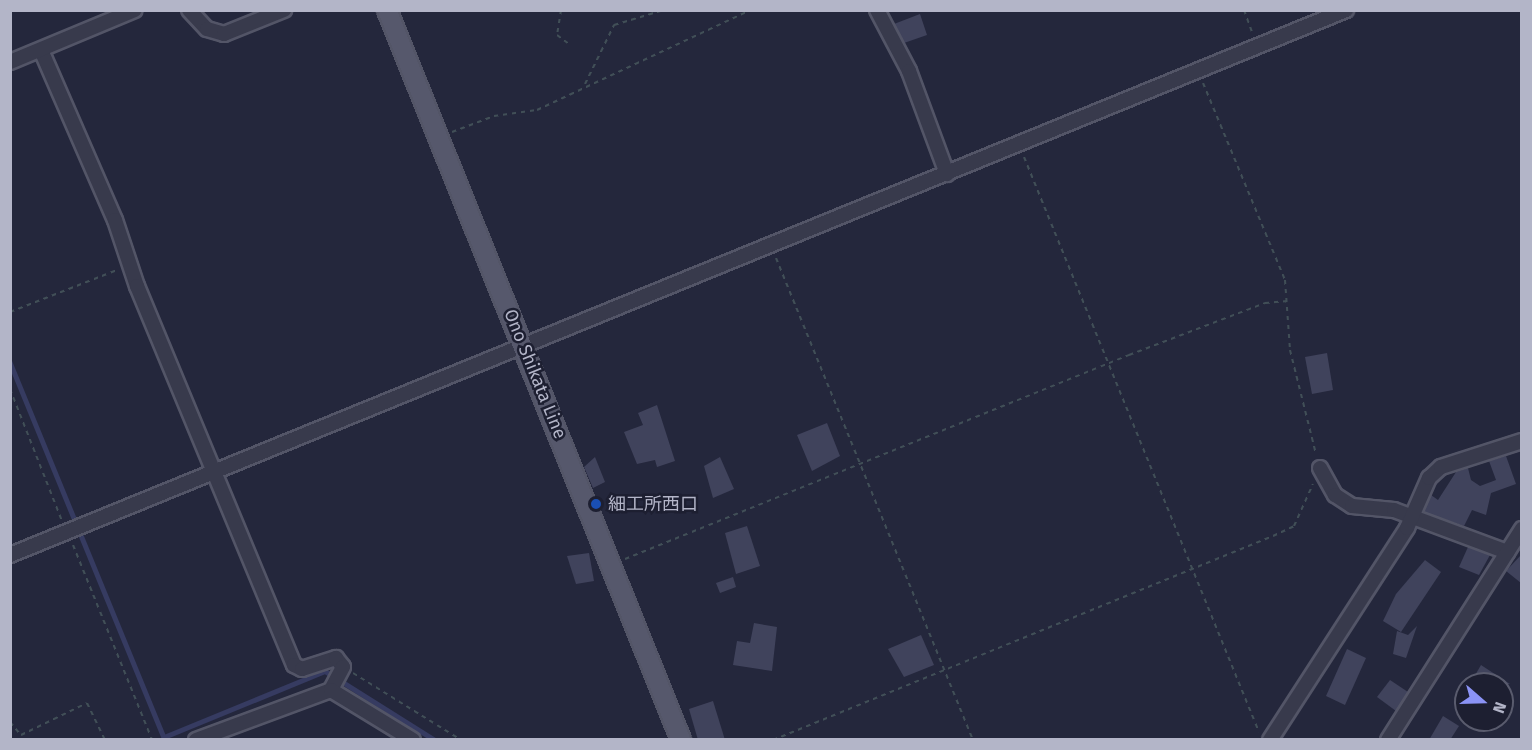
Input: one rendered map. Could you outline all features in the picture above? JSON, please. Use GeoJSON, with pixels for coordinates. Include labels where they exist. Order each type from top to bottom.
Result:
{"type":"FeatureCollection","features":[{"type":"Feature","properties":{"kind":"main road","name":"Ono Shikata Line"},"geometry":{"type":"LineString","coordinates":[[387,10],[523,342],[681,740]]}},
{"type":"Feature","properties":{"kind":"street"},"geometry":{"type":"LineString","coordinates":[[10,62],[135,10]]}},
{"type":"Feature","properties":{"kind":"street"},"geometry":{"type":"LineString","coordinates":[[189,10],[207,29],[224,34],[284,10]]}},
{"type":"Feature","properties":{"kind":"street"},"geometry":{"type":"LineString","coordinates":[[877,10],[909,71],[947,174]]}},
{"type":"Feature","properties":{"kind":"street"},"geometry":{"type":"LineString","coordinates":[[10,555],[523,342],[947,174],[1346,10]]}},
{"type":"Feature","properties":{"kind":"street"},"geometry":{"type":"LineString","coordinates":[[41,50],[116,220],[213,470],[294,665],[302,669],[336,658],[343,667],[331,690],[196,740]]}},
{"type":"Feature","properties":{"kind":"street"},"geometry":{"type":"LineString","coordinates":[[1270,740],[1413,516],[1429,478],[1442,467],[1521,441]]}},
{"type":"Feature","properties":{"kind":"street"},"geometry":{"type":"LineString","coordinates":[[1320,468],[1343,502],[1413,516],[1513,549]]}},
{"type":"Feature","properties":{"kind":"street"},"geometry":{"type":"LineString","coordinates":[[1388,740],[1513,549],[1521,529]]}},
{"type":"Feature","properties":{"kind":"street"},"geometry":{"type":"LineString","coordinates":[[331,690],[412,740]]}},
{"type":"Feature","properties":{"kind":"path"},"geometry":{"type":"LineString","coordinates":[[561,10],[557,35],[569,44]]}},
{"type":"Feature","properties":{"kind":"path"},"geometry":{"type":"LineString","coordinates":[[585,84],[614,25],[664,10]]}},
{"type":"Feature","properties":{"kind":"path"},"geometry":{"type":"LineString","coordinates":[[439,137],[494,116],[537,110],[585,84],[750,10]]}},
{"type":"Feature","properties":{"kind":"path"},"geometry":{"type":"LineString","coordinates":[[1244,10],[1258,46]]}},
{"type":"Feature","properties":{"kind":"path"},"geometry":{"type":"LineString","coordinates":[[773,740],[1193,570],[1294,526],[1320,468],[1292,360],[1285,280],[1198,70]]}},
{"type":"Feature","properties":{"kind":"path"},"geometry":{"type":"LineString","coordinates":[[1019,144],[1264,740]]}},
{"type":"Feature","properties":{"kind":"path"},"geometry":{"type":"LineString","coordinates":[[770,244],[973,740]]}},
{"type":"Feature","properties":{"kind":"path"},"geometry":{"type":"LineString","coordinates":[[10,312],[120,268]]}},
{"type":"Feature","properties":{"kind":"path"},"geometry":{"type":"LineString","coordinates":[[611,565],[1265,303],[1288,301]]}},
{"type":"Feature","properties":{"kind":"path"},"geometry":{"type":"LineString","coordinates":[[10,389],[152,740]]}},
{"type":"Feature","properties":{"kind":"path"},"geometry":{"type":"LineString","coordinates":[[343,667],[461,740]]}},
{"type":"Feature","properties":{"kind":"path"},"geometry":{"type":"LineString","coordinates":[[10,722],[21,735],[87,703],[105,740]]}},
{"type":"Feature","properties":{"kind":"building"},"geometry":{"type":"Polygon","coordinates":[[[920,14],[927,35],[904,43],[894,24],[920,14]]]}},
{"type":"Feature","properties":{"kind":"building"},"geometry":{"type":"Polygon","coordinates":[[[1327,353],[1333,390],[1312,394],[1305,357],[1327,353]]]}},
{"type":"Feature","properties":{"kind":"building"},"geometry":{"type":"Polygon","coordinates":[[[657,405],[675,461],[657,467],[655,460],[637,464],[624,432],[643,425],[638,413],[657,405]]]}},
{"type":"Feature","properties":{"kind":"building"},"geometry":{"type":"Polygon","coordinates":[[[827,423],[840,456],[812,471],[797,435],[827,423]]]}},
{"type":"Feature","properties":{"kind":"building"},"geometry":{"type":"Polygon","coordinates":[[[1506,456],[1516,484],[1491,493],[1486,515],[1472,510],[1464,526],[1424,512],[1431,495],[1438,500],[1456,472],[1468,468],[1471,480],[1480,486],[1496,480],[1489,461],[1506,456]]]}},
{"type":"Feature","properties":{"kind":"building"},"geometry":{"type":"Polygon","coordinates":[[[595,457],[605,482],[593,488],[584,467],[595,457]]]}},
{"type":"Feature","properties":{"kind":"building"},"geometry":{"type":"Polygon","coordinates":[[[720,457],[734,489],[713,498],[704,466],[720,457]]]}},
{"type":"Feature","properties":{"kind":"building"},"geometry":{"type":"Polygon","coordinates":[[[747,526],[760,566],[736,574],[725,533],[747,526]]]}},
{"type":"Feature","properties":{"kind":"building"},"geometry":{"type":"Polygon","coordinates":[[[1468,547],[1490,555],[1479,575],[1459,567],[1468,547]]]}},
{"type":"Feature","properties":{"kind":"building"},"geometry":{"type":"Polygon","coordinates":[[[589,553],[594,581],[576,584],[567,556],[589,553]]]}},
{"type":"Feature","properties":{"kind":"building"},"geometry":{"type":"Polygon","coordinates":[[[1521,555],[1521,583],[1506,571],[1521,555]]]}},
{"type":"Feature","properties":{"kind":"building"},"geometry":{"type":"Polygon","coordinates":[[[1425,560],[1441,572],[1401,632],[1383,621],[1396,594],[1425,560]]]}},
{"type":"Feature","properties":{"kind":"building"},"geometry":{"type":"Polygon","coordinates":[[[733,577],[736,587],[720,593],[716,583],[733,577]]]}},
{"type":"Feature","properties":{"kind":"building"},"geometry":{"type":"Polygon","coordinates":[[[754,623],[777,627],[772,671],[733,665],[737,641],[750,643],[754,623]]]}},
{"type":"Feature","properties":{"kind":"building"},"geometry":{"type":"Polygon","coordinates":[[[1417,626],[1406,658],[1393,654],[1397,631],[1408,635],[1417,626]]]}},
{"type":"Feature","properties":{"kind":"building"},"geometry":{"type":"Polygon","coordinates":[[[921,635],[934,665],[904,677],[888,649],[921,635]]]}},
{"type":"Feature","properties":{"kind":"building"},"geometry":{"type":"Polygon","coordinates":[[[1347,649],[1366,658],[1345,705],[1326,696],[1347,649]]]}},
{"type":"Feature","properties":{"kind":"building"},"geometry":{"type":"Polygon","coordinates":[[[1481,665],[1492,672],[1477,672],[1481,665]]]}},
{"type":"Feature","properties":{"kind":"building"},"geometry":{"type":"Polygon","coordinates":[[[1390,680],[1408,692],[1396,711],[1377,697],[1390,680]]]}},
{"type":"Feature","properties":{"kind":"building"},"geometry":{"type":"Polygon","coordinates":[[[713,701],[725,740],[698,740],[689,709],[713,701]]]}},
{"type":"Feature","properties":{"kind":"building"},"geometry":{"type":"Polygon","coordinates":[[[1443,716],[1454,723],[1455,732],[1450,740],[1429,740],[1443,716]]]}},
{"type":"Feature","properties":{"kind":"waterway"},"geometry":{"type":"LineString","coordinates":[[10,362],[164,737],[325,671],[435,740]]}},
{"type":"Feature","properties":{"kind":"place","name":"細工所西口"},"geometry":{"type":"Point","coordinates":[596,504]}}]}
